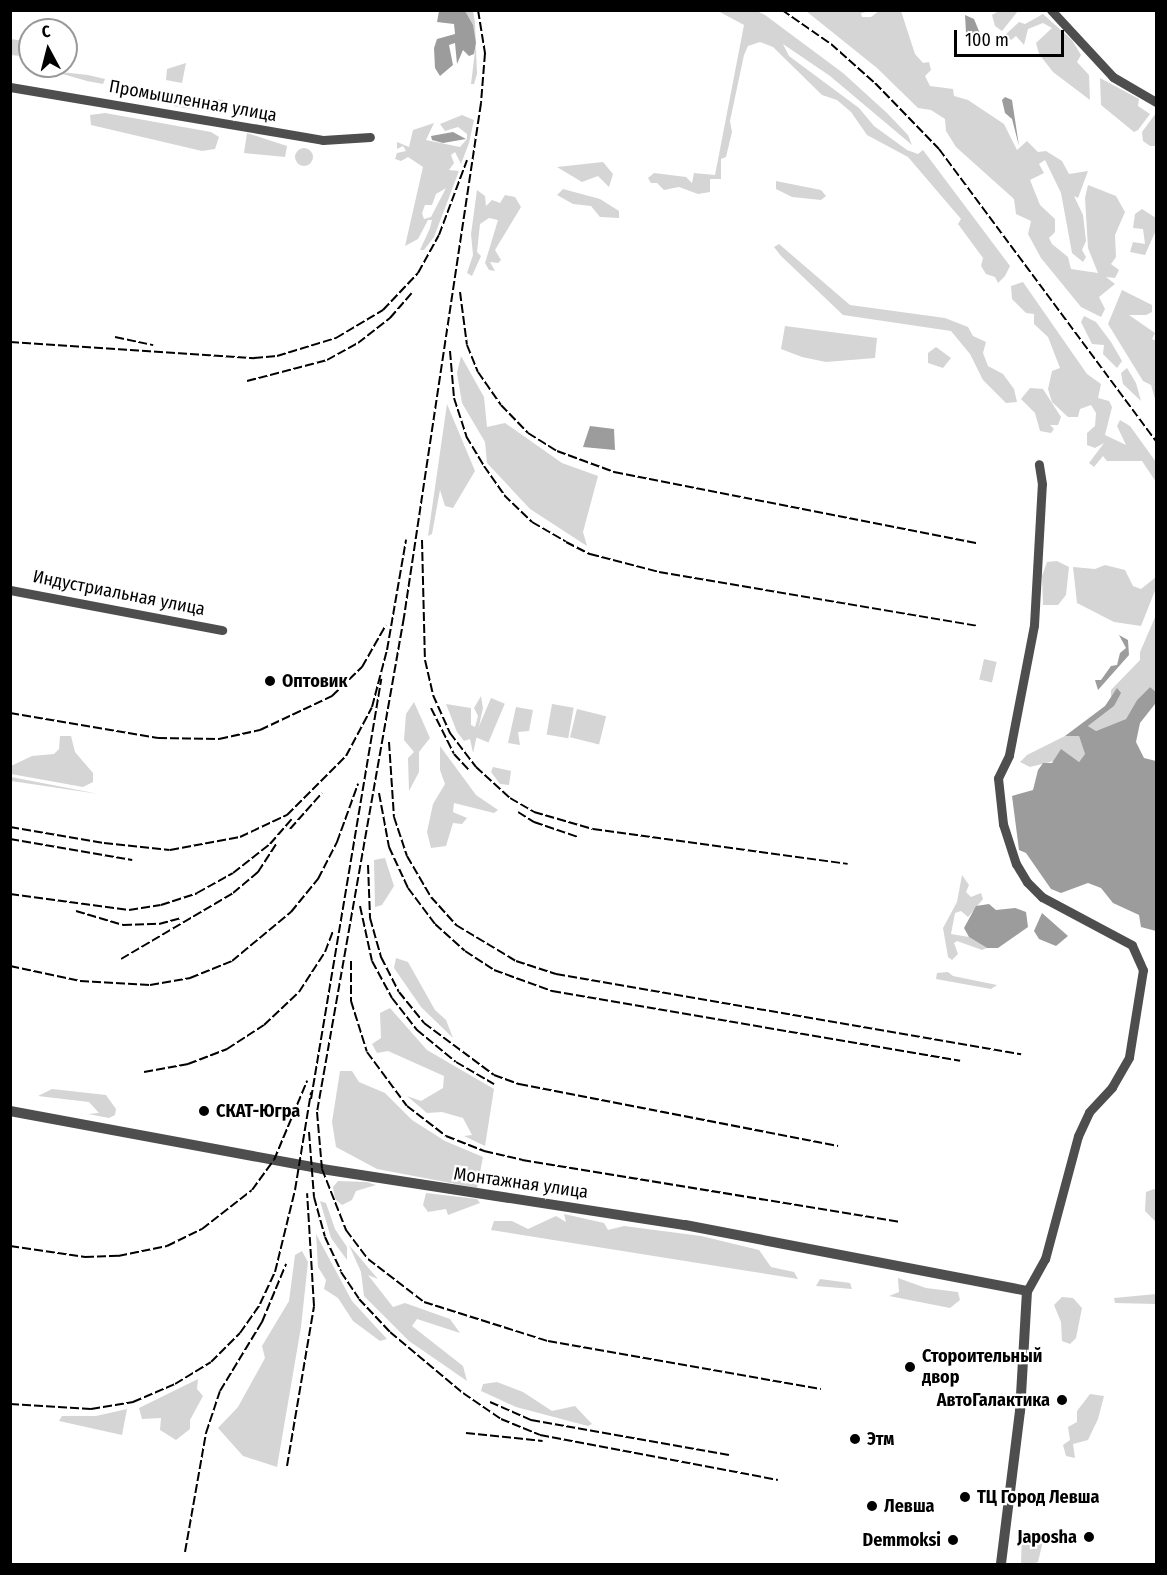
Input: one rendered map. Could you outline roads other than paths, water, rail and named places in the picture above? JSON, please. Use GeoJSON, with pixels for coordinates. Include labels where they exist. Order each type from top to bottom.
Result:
{"type":"FeatureCollection","features":[{"type":"Feature","properties":{"kind":"street"},"geometry":{"type":"LineString","coordinates":[[1051,10],[1113,77],[1156,102]]}},
{"type":"Feature","properties":{"kind":"street","name":"Промышленная улица"},"geometry":{"type":"LineString","coordinates":[[10,87],[323,140],[370,137]]}},
{"type":"Feature","properties":{"kind":"street"},"geometry":{"type":"LineString","coordinates":[[1001,1564],[1020,1411],[1027,1291],[1045,1259],[1078,1136],[1089,1112],[1112,1087],[1129,1057],[1143,970],[1132,945],[1042,897],[1027,882],[1016,864],[1003,824],[998,778],[1009,755],[1034,625],[1042,484],[1039,464]]}},
{"type":"Feature","properties":{"kind":"street","name":"Индустриальная улица"},"geometry":{"type":"LineString","coordinates":[[10,590],[222,630]]}},
{"type":"Feature","properties":{"kind":"street","name":"Монтажная улица"},"geometry":{"type":"LineString","coordinates":[[10,1112],[332,1171],[685,1225],[1027,1291]]}},
{"type":"Feature","properties":{"kind":"railway"},"geometry":{"type":"LineString","coordinates":[[478,10],[485,53],[481,103],[404,617],[317,1112],[322,1169],[346,1230],[368,1259],[424,1302],[548,1341],[821,1389]]}},
{"type":"Feature","properties":{"kind":"railway"},"geometry":{"type":"LineString","coordinates":[[782,10],[831,44],[875,83],[939,149],[1156,441]]}},
{"type":"Feature","properties":{"kind":"railway"},"geometry":{"type":"LineString","coordinates":[[10,342],[254,358],[277,356],[336,338],[383,310],[418,273],[439,235],[467,160]]}},
{"type":"Feature","properties":{"kind":"railway"},"geometry":{"type":"LineString","coordinates":[[460,292],[467,345],[478,372],[501,405],[528,433],[557,451],[614,472],[977,543]]}},
{"type":"Feature","properties":{"kind":"railway"},"geometry":{"type":"LineString","coordinates":[[247,381],[327,360],[358,343],[390,318],[412,293]]}},
{"type":"Feature","properties":{"kind":"railway"},"geometry":{"type":"LineString","coordinates":[[115,337],[153,345]]}},
{"type":"Feature","properties":{"kind":"railway"},"geometry":{"type":"LineString","coordinates":[[450,351],[454,398],[466,436],[484,466],[504,495],[532,522],[566,542],[590,554],[659,572],[977,626]]}},
{"type":"Feature","properties":{"kind":"railway"},"geometry":{"type":"LineString","coordinates":[[10,827],[104,843],[170,850],[240,837],[287,815],[346,756],[372,707],[387,650],[406,540]]}},
{"type":"Feature","properties":{"kind":"railway"},"geometry":{"type":"LineString","coordinates":[[422,540],[425,660],[433,695],[450,733],[476,767],[510,798],[534,812],[593,829],[848,864]]}},
{"type":"Feature","properties":{"kind":"railway"},"geometry":{"type":"LineString","coordinates":[[10,713],[158,738],[219,739],[260,730],[332,696],[362,667],[386,625]]}},
{"type":"Feature","properties":{"kind":"railway"},"geometry":{"type":"LineString","coordinates":[[311,1099],[381,679]]}},
{"type":"Feature","properties":{"kind":"railway"},"geometry":{"type":"LineString","coordinates":[[431,708],[454,754],[470,771]]}},
{"type":"Feature","properties":{"kind":"railway"},"geometry":{"type":"LineString","coordinates":[[389,742],[394,817],[407,856],[431,897],[456,925],[516,961],[556,974],[1021,1054]]}},
{"type":"Feature","properties":{"kind":"railway"},"geometry":{"type":"LineString","coordinates":[[10,966],[80,981],[150,985],[190,978],[232,961],[291,912],[318,879],[337,842],[358,784]]}},
{"type":"Feature","properties":{"kind":"railway"},"geometry":{"type":"LineString","coordinates":[[290,829],[322,793]]}},
{"type":"Feature","properties":{"kind":"railway"},"geometry":{"type":"LineString","coordinates":[[379,793],[389,847],[408,888],[435,924],[465,951],[494,970],[552,991],[960,1061]]}},
{"type":"Feature","properties":{"kind":"railway"},"geometry":{"type":"LineString","coordinates":[[518,812],[534,822],[578,837]]}},
{"type":"Feature","properties":{"kind":"railway"},"geometry":{"type":"LineString","coordinates":[[10,894],[129,910],[161,905],[197,893],[233,873],[270,844],[292,819]]}},
{"type":"Feature","properties":{"kind":"railway"},"geometry":{"type":"LineString","coordinates":[[10,839],[132,860]]}},
{"type":"Feature","properties":{"kind":"railway"},"geometry":{"type":"LineString","coordinates":[[121,959],[233,893],[258,872],[277,843]]}},
{"type":"Feature","properties":{"kind":"railway"},"geometry":{"type":"LineString","coordinates":[[368,865],[370,918],[381,957],[399,992],[424,1023],[494,1075],[519,1084],[838,1146]]}},
{"type":"Feature","properties":{"kind":"railway"},"geometry":{"type":"LineString","coordinates":[[360,906],[372,961],[392,998],[417,1030],[456,1062],[494,1084]]}},
{"type":"Feature","properties":{"kind":"railway"},"geometry":{"type":"LineString","coordinates":[[76,911],[123,925],[159,924],[181,918]]}},
{"type":"Feature","properties":{"kind":"railway"},"geometry":{"type":"LineString","coordinates":[[144,1072],[188,1064],[227,1049],[264,1025],[299,992],[325,952],[333,931]]}},
{"type":"Feature","properties":{"kind":"railway"},"geometry":{"type":"LineString","coordinates":[[351,961],[351,1001],[367,1052],[407,1106],[446,1136],[484,1151],[522,1160],[899,1222]]}},
{"type":"Feature","properties":{"kind":"railway"},"geometry":{"type":"LineString","coordinates":[[10,1246],[85,1257],[118,1256],[167,1246],[202,1229],[252,1190],[274,1160],[307,1081]]}},
{"type":"Feature","properties":{"kind":"railway"},"geometry":{"type":"LineString","coordinates":[[10,1404],[91,1409],[133,1402],[175,1384],[211,1362],[240,1333],[260,1304],[275,1272],[295,1190],[311,1092]]}},
{"type":"Feature","properties":{"kind":"railway"},"geometry":{"type":"LineString","coordinates":[[309,1132],[314,1197],[325,1237],[341,1272],[359,1299],[390,1332],[463,1393],[501,1419],[540,1435],[778,1480]]}},
{"type":"Feature","properties":{"kind":"railway"},"geometry":{"type":"LineString","coordinates":[[287,1466],[314,1306],[307,1193]]}},
{"type":"Feature","properties":{"kind":"railway"},"geometry":{"type":"LineString","coordinates":[[185,1552],[206,1433],[220,1391],[262,1322],[286,1264]]}},
{"type":"Feature","properties":{"kind":"railway"},"geometry":{"type":"LineString","coordinates":[[490,1402],[531,1420],[729,1455]]}},
{"type":"Feature","properties":{"kind":"railway"},"geometry":{"type":"LineString","coordinates":[[466,1433],[543,1441]]}},
{"type":"Feature","properties":{"kind":"place","name":"Оптовик"},"geometry":{"type":"Point","coordinates":[270,681]}},
{"type":"Feature","properties":{"kind":"place","name":"СКАТ-Югра"},"geometry":{"type":"Point","coordinates":[204,1111]}},
{"type":"Feature","properties":{"kind":"place","name":"Стороительный двор"},"geometry":{"type":"Point","coordinates":[910,1367]}},
{"type":"Feature","properties":{"kind":"place","name":"АвтоГалактика"},"geometry":{"type":"Point","coordinates":[1062,1400]}},
{"type":"Feature","properties":{"kind":"place","name":"Этм"},"geometry":{"type":"Point","coordinates":[855,1439]}},
{"type":"Feature","properties":{"kind":"place","name":"ТЦ Город Левша"},"geometry":{"type":"Point","coordinates":[965,1497]}},
{"type":"Feature","properties":{"kind":"place","name":"Левша"},"geometry":{"type":"Point","coordinates":[872,1506]}},
{"type":"Feature","properties":{"kind":"place","name":"Japosha"},"geometry":{"type":"Point","coordinates":[1089,1537]}},
{"type":"Feature","properties":{"kind":"place","name":"Demmoksi"},"geometry":{"type":"Point","coordinates":[953,1540]}}]}
